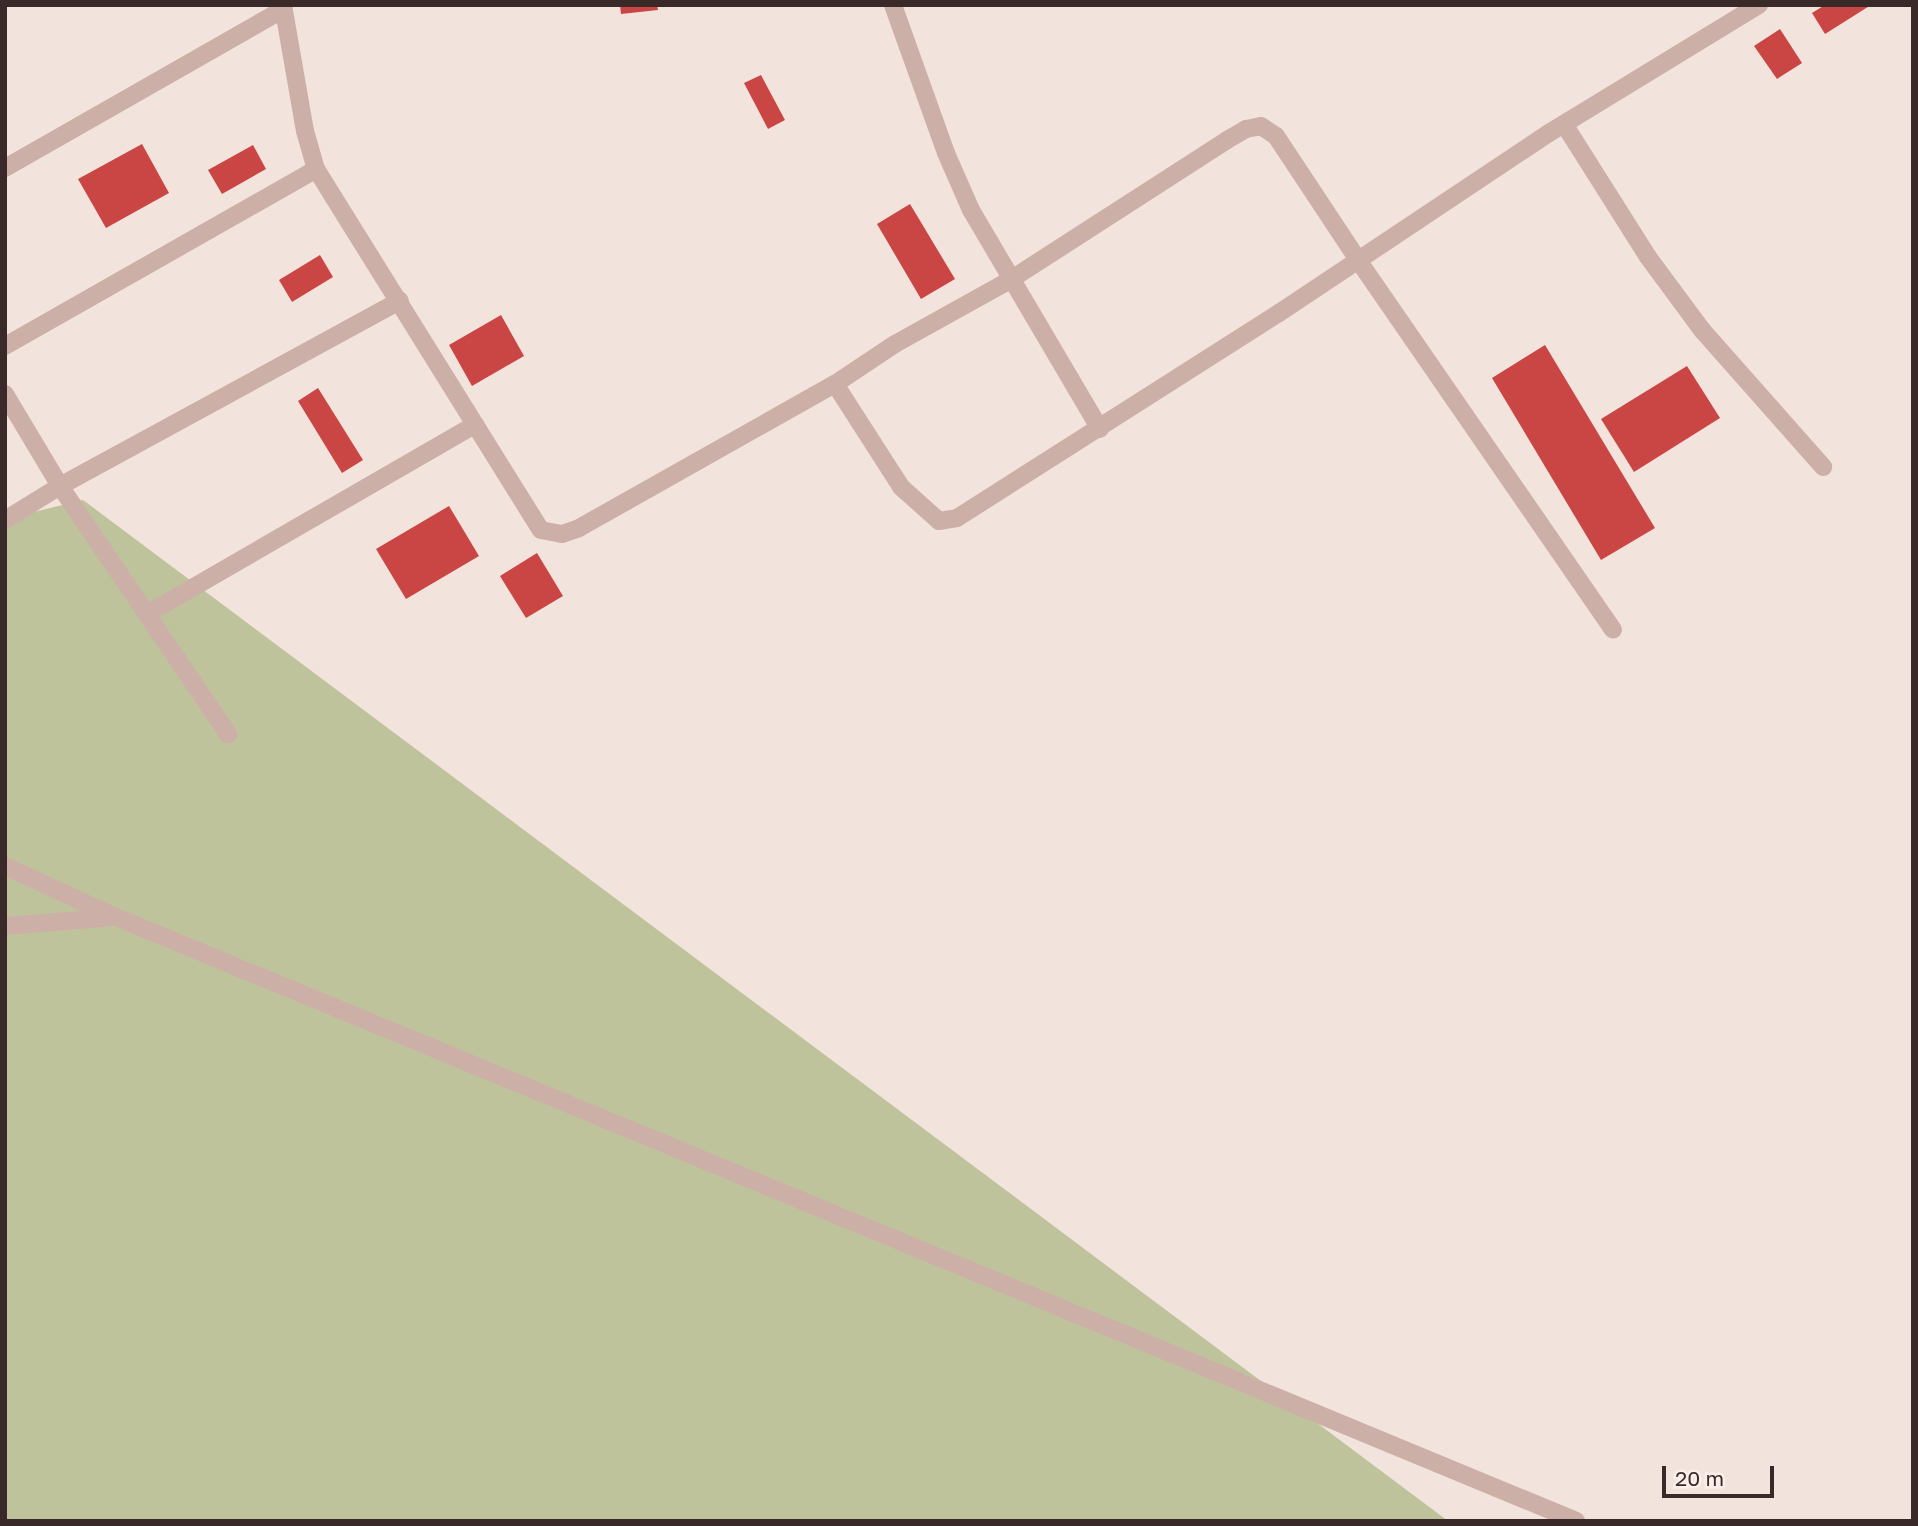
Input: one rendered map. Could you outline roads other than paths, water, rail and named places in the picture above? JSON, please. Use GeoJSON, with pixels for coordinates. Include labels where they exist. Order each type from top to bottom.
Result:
{"type":"FeatureCollection","features":[{"type":"Feature","properties":{"kind":"street"},"geometry":{"type":"LineString","coordinates":[[893,5],[946,153],[971,210],[1100,429]]}},
{"type":"Feature","properties":{"kind":"street"},"geometry":{"type":"LineString","coordinates":[[835,384],[901,487],[939,521],[948,521],[982,505],[1564,124],[1759,5]]}},
{"type":"Feature","properties":{"kind":"street"},"geometry":{"type":"LineString","coordinates":[[5,168],[284,7],[305,131],[316,169],[400,301],[533,521],[541,530],[562,534],[579,528],[835,384],[895,344],[1010,280],[1227,140],[1246,129],[1261,126],[1276,136],[1357,260],[1613,629]]}},
{"type":"Feature","properties":{"kind":"street"},"geometry":{"type":"LineString","coordinates":[[1564,124],[1648,257],[1702,330],[1823,467]]}},
{"type":"Feature","properties":{"kind":"street"},"geometry":{"type":"LineString","coordinates":[[5,346],[316,169]]}},
{"type":"Feature","properties":{"kind":"street"},"geometry":{"type":"LineString","coordinates":[[5,520],[60,486],[400,301]]}},
{"type":"Feature","properties":{"kind":"street"},"geometry":{"type":"LineString","coordinates":[[5,394],[60,486],[228,734]]}},
{"type":"Feature","properties":{"kind":"street"},"geometry":{"type":"LineString","coordinates":[[146,614],[475,425]]}},
{"type":"Feature","properties":{"kind":"street"},"geometry":{"type":"LineString","coordinates":[[5,866],[116,917],[1576,1521]]}},
{"type":"Feature","properties":{"kind":"street"},"geometry":{"type":"LineString","coordinates":[[5,926],[116,917]]}}]}
